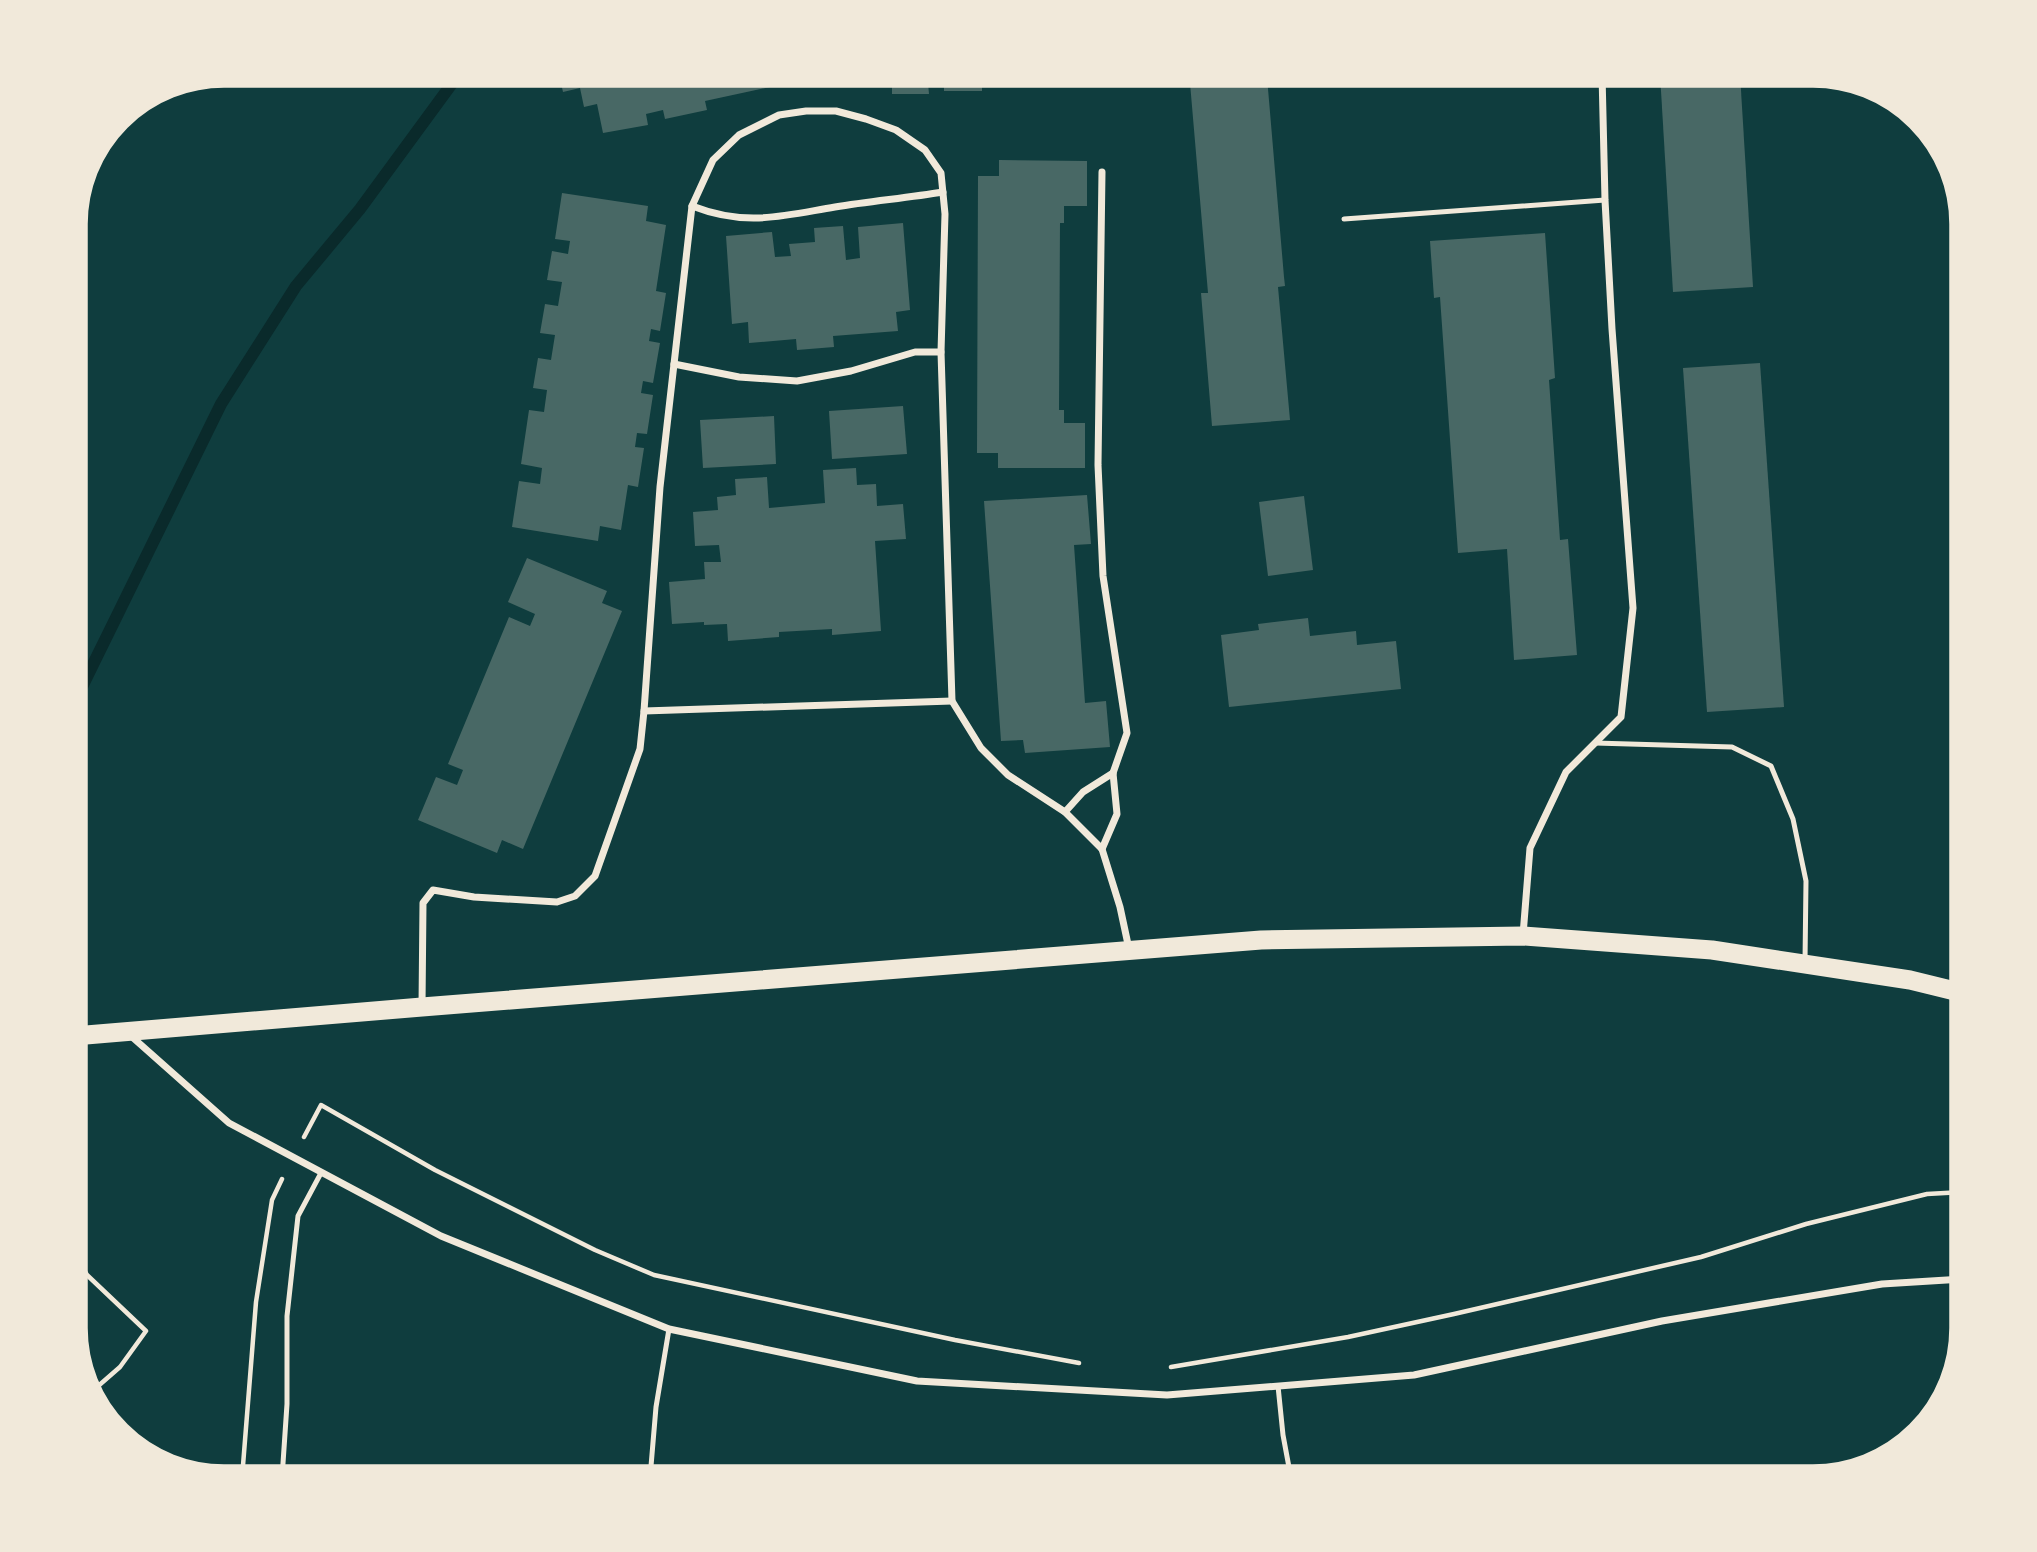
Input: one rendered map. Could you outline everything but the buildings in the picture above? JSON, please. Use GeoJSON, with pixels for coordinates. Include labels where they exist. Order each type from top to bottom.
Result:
{"type":"FeatureCollection","features":[{"type":"Feature","properties":{"kind":"highway"},"geometry":{"type":"LineString","coordinates":[[86,1035],[1262,940],[1523,936],[1712,950],[1910,980],[1951,990]]}},
{"type":"Feature","properties":{"kind":"street"},"geometry":{"type":"LineString","coordinates":[[1523,936],[1530,848],[1566,772],[1621,717],[1633,608],[1612,329],[1602,86]]}},
{"type":"Feature","properties":{"kind":"street"},"geometry":{"type":"LineString","coordinates":[[422,1007],[423,903],[433,890],[474,897],[557,902],[575,896],[595,876],[640,749],[660,487],[692,206],[713,160],[739,135],[779,115],[806,111],[836,111],[866,118],[896,130],[925,150],[941,173],[945,214],[941,352],[952,701],[981,748],[1008,775],[1065,812],[1102,849],[1121,907],[1129,950]]}},
{"type":"Feature","properties":{"kind":"street"},"geometry":{"type":"LineString","coordinates":[[1102,172],[1098,465],[1100,521],[1103,576],[1127,733],[1113,773],[1116,814],[1102,849]]}},
{"type":"Feature","properties":{"kind":"street"},"geometry":{"type":"LineString","coordinates":[[692,206],[726,216],[777,218],[837,206],[943,192]]}},
{"type":"Feature","properties":{"kind":"street"},"geometry":{"type":"LineString","coordinates":[[674,364],[739,377],[797,381],[851,371],[915,352],[941,352]]}},
{"type":"Feature","properties":{"kind":"street"},"geometry":{"type":"LineString","coordinates":[[645,711],[952,701]]}},
{"type":"Feature","properties":{"kind":"street"},"geometry":{"type":"LineString","coordinates":[[1065,812],[1083,792],[1113,773]]}},
{"type":"Feature","properties":{"kind":"street"},"geometry":{"type":"LineString","coordinates":[[128,1033],[229,1123],[441,1236],[669,1329],[917,1381],[1167,1395],[1414,1375],[1662,1321],[1882,1284],[1951,1280]]}},
{"type":"Feature","properties":{"kind":"lane"},"geometry":{"type":"LineString","coordinates":[[1344,219],[1605,200]]}},
{"type":"Feature","properties":{"kind":"lane"},"geometry":{"type":"LineString","coordinates":[[1595,743],[1732,747],[1771,766],[1793,819],[1806,881],[1805,964]]}},
{"type":"Feature","properties":{"kind":"lane"},"geometry":{"type":"LineString","coordinates":[[283,1466],[288,1404],[288,1316],[298,1216],[321,1174]]}},
{"type":"Feature","properties":{"kind":"lane"},"geometry":{"type":"LineString","coordinates":[[651,1466],[656,1407],[669,1329]]}},
{"type":"Feature","properties":{"kind":"lane"},"geometry":{"type":"LineString","coordinates":[[1278,1386],[1289,1466]]}},
{"type":"Feature","properties":{"kind":"path"},"geometry":{"type":"LineString","coordinates":[[300,1144],[321,1105],[447,1176],[595,1250],[654,1275],[955,1340],[1090,1365]]}},
{"type":"Feature","properties":{"kind":"path"},"geometry":{"type":"LineString","coordinates":[[243,1466],[256,1302],[272,1200],[277,1190]]}},
{"type":"Feature","properties":{"kind":"path"},"geometry":{"type":"LineString","coordinates":[[1170,1367],[1348,1337],[1441,1317],[1701,1257],[1806,1224],[1927,1194],[1951,1193]]}},
{"type":"Feature","properties":{"kind":"path"},"geometry":{"type":"LineString","coordinates":[[86,1273],[146,1331],[121,1367],[98,1386]]}},
{"type":"Feature","properties":{"kind":"waterway"},"geometry":{"type":"LineString","coordinates":[[86,679],[221,404],[296,286],[360,209],[450,86]]}}]}
